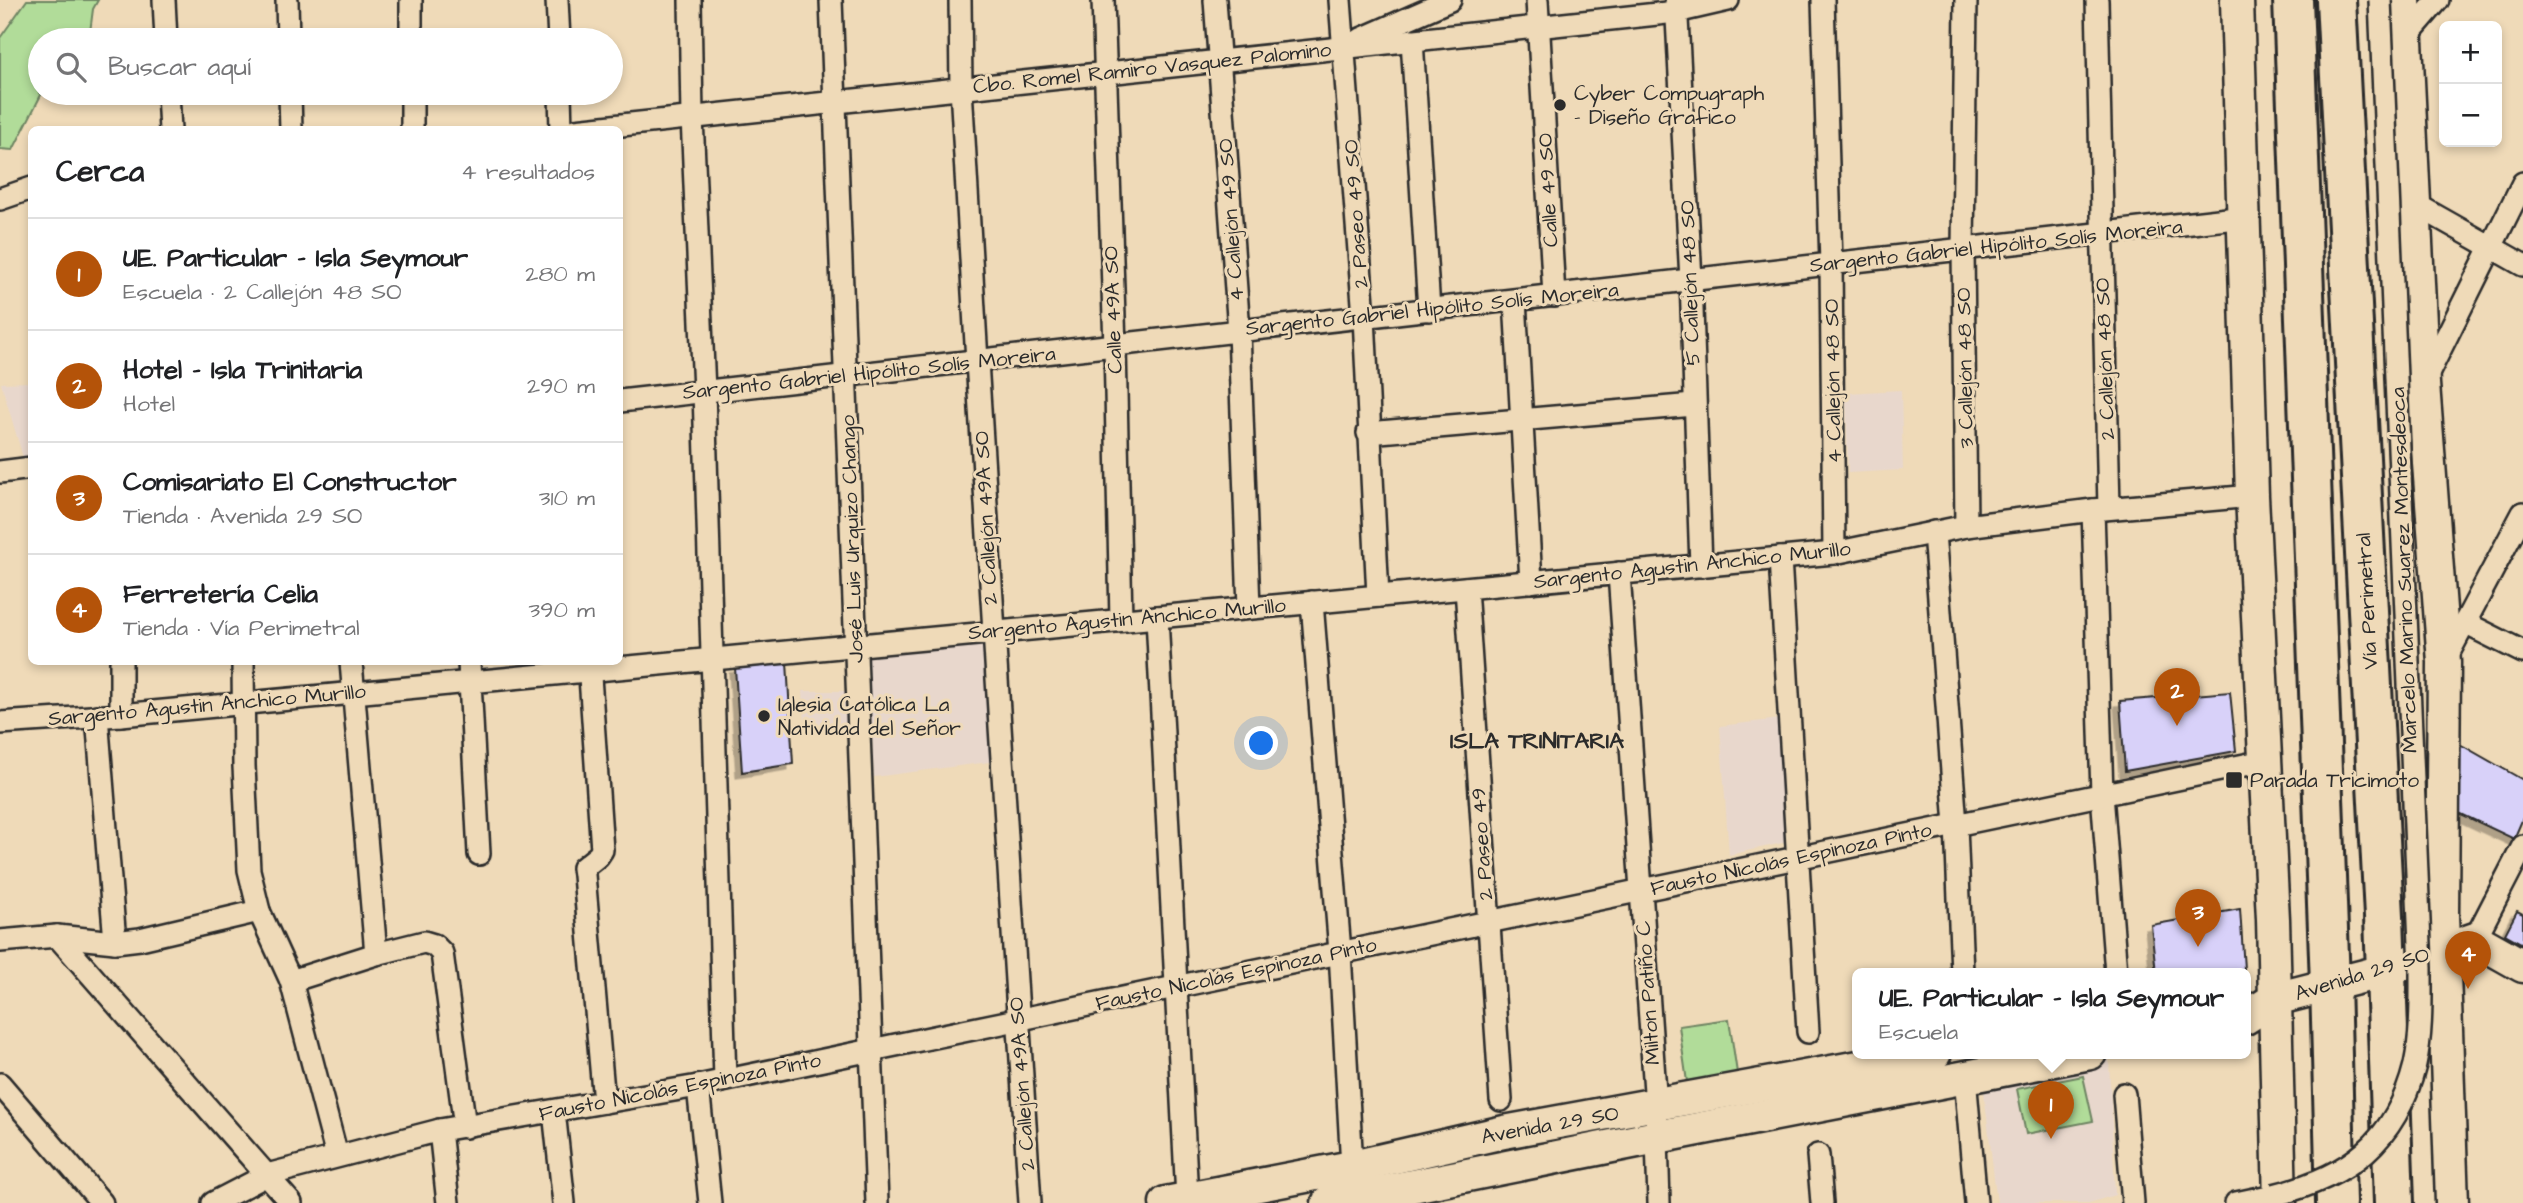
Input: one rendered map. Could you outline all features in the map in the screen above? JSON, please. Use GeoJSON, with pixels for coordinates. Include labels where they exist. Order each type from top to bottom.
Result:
{"type":"FeatureCollection","features":[{"type":"Feature","properties":{"kind":"highway"},"geometry":{"type":"LineString","coordinates":[[2293,0],[2336,1203]]}},
{"type":"Feature","properties":{"kind":"highway","name":"Vía Perimetral"},"geometry":{"type":"LineString","coordinates":[[2336,0],[2384,916],[2394,1203]]}},
{"type":"Feature","properties":{"kind":"street"},"geometry":{"type":"LineString","coordinates":[[164,0],[165,28]]}},
{"type":"Feature","properties":{"kind":"street"},"geometry":{"type":"LineString","coordinates":[[287,0],[288,28]]}},
{"type":"Feature","properties":{"kind":"street"},"geometry":{"type":"LineString","coordinates":[[411,0],[411,28]]}},
{"type":"Feature","properties":{"kind":"street"},"geometry":{"type":"LineString","coordinates":[[557,0],[558,28]]}},
{"type":"Feature","properties":{"kind":"street"},"geometry":{"type":"LineString","coordinates":[[690,0],[725,1080]]}},
{"type":"Feature","properties":{"kind":"street","name":"José Luis Urquizo Chango"},"geometry":{"type":"LineString","coordinates":[[831,0],[877,1203]]}},
{"type":"Feature","properties":{"kind":"street","name":"2 Callejón 49A SO"},"geometry":{"type":"LineString","coordinates":[[960,0],[961,88],[976,361],[1030,1203]]}},
{"type":"Feature","properties":{"kind":"street","name":"Calle 49A SO"},"geometry":{"type":"LineString","coordinates":[[1103,0],[1121,620]]}},
{"type":"Feature","properties":{"kind":"street","name":"4 Callejón 49 SO"},"geometry":{"type":"LineString","coordinates":[[1216,0],[1239,331],[1249,608]]}},
{"type":"Feature","properties":{"kind":"street","name":"2 Paseo 49 SO"},"geometry":{"type":"LineString","coordinates":[[1340,0],[1364,317],[1378,596]]}},
{"type":"Feature","properties":{"kind":"street"},"geometry":{"type":"LineString","coordinates":[[1343,47],[1450,0]]}},
{"type":"Feature","properties":{"kind":"street","name":"Calle 49 SO"},"geometry":{"type":"LineString","coordinates":[[1537,0],[1554,296]]}},
{"type":"Feature","properties":{"kind":"street","name":"Cbo. Romel Ramiro Vasquez Palomino"},"geometry":{"type":"LineString","coordinates":[[611,126],[1539,27],[1728,0]]}},
{"type":"Feature","properties":{"kind":"street","name":"4 Callejón 48 SO"},"geometry":{"type":"LineString","coordinates":[[1823,0],[1831,264],[1835,553]]}},
{"type":"Feature","properties":{"kind":"street","name":"3 Callejón 48 SO"},"geometry":{"type":"LineString","coordinates":[[1966,0],[1963,249],[1966,526]]}},
{"type":"Feature","properties":{"kind":"street","name":"2 Callejón 48 SO"},"geometry":{"type":"LineString","coordinates":[[2097,0],[2101,234],[2102,794],[2116,968]]}},
{"type":"Feature","properties":{"kind":"street"},"geometry":{"type":"LineString","coordinates":[[2237,0],[2252,496],[2273,919],[2260,999],[2277,1199]]}},
{"type":"Feature","properties":{"kind":"street","name":"Marcelo Marino Suarez Montesdeoca"},"geometry":{"type":"LineString","coordinates":[[2236,1203],[2277,1199],[2347,1168],[2383,1133],[2399,1108],[2415,1063],[2420,1020],[2421,968],[2380,0]]}},
{"type":"Feature","properties":{"kind":"street"},"geometry":{"type":"LineString","coordinates":[[2404,0],[2423,384],[2444,662],[2443,949],[2452,1203]]}},
{"type":"Feature","properties":{"kind":"street"},"geometry":{"type":"LineString","coordinates":[[2407,36],[2438,0]]}},
{"type":"Feature","properties":{"kind":"street","name":"5 Callejón 48 SO"},"geometry":{"type":"LineString","coordinates":[[1676,6],[1691,280],[1701,566]]}},
{"type":"Feature","properties":{"kind":"street"},"geometry":{"type":"LineString","coordinates":[[1412,40],[1429,310]]}},
{"type":"Feature","properties":{"kind":"street"},"geometry":{"type":"LineString","coordinates":[[169,105],[170,126]]}},
{"type":"Feature","properties":{"kind":"street"},"geometry":{"type":"LineString","coordinates":[[291,105],[292,126]]}},
{"type":"Feature","properties":{"kind":"street"},"geometry":{"type":"LineString","coordinates":[[412,105],[412,126]]}},
{"type":"Feature","properties":{"kind":"street"},"geometry":{"type":"LineString","coordinates":[[561,105],[562,126]]}},
{"type":"Feature","properties":{"kind":"street"},"geometry":{"type":"LineString","coordinates":[[2423,384],[2523,183]]}},
{"type":"Feature","properties":{"kind":"street"},"geometry":{"type":"LineString","coordinates":[[0,198],[28,189]]}},
{"type":"Feature","properties":{"kind":"street"},"geometry":{"type":"LineString","coordinates":[[2415,204],[2523,265]]}},
{"type":"Feature","properties":{"kind":"street","name":"Sargento Gabriel Hipólito Solís Moreira"},"geometry":{"type":"LineString","coordinates":[[623,401],[2245,217]]}},
{"type":"Feature","properties":{"kind":"street"},"geometry":{"type":"LineString","coordinates":[[1515,300],[1531,582]]}},
{"type":"Feature","properties":{"kind":"street"},"geometry":{"type":"LineString","coordinates":[[1368,433],[1694,405]]}},
{"type":"Feature","properties":{"kind":"street"},"geometry":{"type":"LineString","coordinates":[[0,472],[28,468]]}},
{"type":"Feature","properties":{"kind":"street","name":"Sargento Agustin Anchico Murillo"},"geometry":{"type":"LineString","coordinates":[[623,664],[711,659],[1835,553],[1966,526],[2101,509],[2252,496]]}},
{"type":"Feature","properties":{"kind":"street"},"geometry":{"type":"LineString","coordinates":[[2444,662],[2523,513]]}},
{"type":"Feature","properties":{"kind":"street"},"geometry":{"type":"LineString","coordinates":[[1934,532],[1956,825],[1962,968]]}},
{"type":"Feature","properties":{"kind":"street"},"geometry":{"type":"LineString","coordinates":[[1780,558],[1808,1032]]}},
{"type":"Feature","properties":{"kind":"street","name":"Milton Patiño C"},"geometry":{"type":"LineString","coordinates":[[1619,573],[1656,1121],[1659,1203]]}},
{"type":"Feature","properties":{"kind":"street","name":"2 Paseo 49"},"geometry":{"type":"LineString","coordinates":[[1466,588],[1501,1100]]}},
{"type":"Feature","properties":{"kind":"street"},"geometry":{"type":"LineString","coordinates":[[1311,602],[1340,953],[1352,1167]]}},
{"type":"Feature","properties":{"kind":"street"},"geometry":{"type":"LineString","coordinates":[[1157,617],[1177,986],[1177,1200]]}},
{"type":"Feature","properties":{"kind":"street"},"geometry":{"type":"LineString","coordinates":[[2465,623],[2523,652]]}},
{"type":"Feature","properties":{"kind":"street"},"geometry":{"type":"LineString","coordinates":[[121,665],[121,715]]}},
{"type":"Feature","properties":{"kind":"street"},"geometry":{"type":"LineString","coordinates":[[243,665],[249,870],[259,911],[290,981],[337,1156]]}},
{"type":"Feature","properties":{"kind":"street"},"geometry":{"type":"LineString","coordinates":[[351,665],[376,954]]}},
{"type":"Feature","properties":{"kind":"street"},"geometry":{"type":"LineString","coordinates":[[589,666],[602,850],[583,868],[604,1102]]}},
{"type":"Feature","properties":{"kind":"street","name":"Sargento Agustin Anchico Murillo"},"geometry":{"type":"LineString","coordinates":[[0,723],[121,715],[352,692],[469,671],[589,666]]}},
{"type":"Feature","properties":{"kind":"street"},"geometry":{"type":"LineString","coordinates":[[469,671],[479,854]]}},
{"type":"Feature","properties":{"kind":"street"},"geometry":{"type":"LineString","coordinates":[[97,716],[115,942]]}},
{"type":"Feature","properties":{"kind":"street","name":"Fausto Nicolás Espinoza Pinto"},"geometry":{"type":"LineString","coordinates":[[214,1203],[267,1175],[440,1130],[698,1086],[2264,761]]}},
{"type":"Feature","properties":{"kind":"street"},"geometry":{"type":"LineString","coordinates":[[2523,846],[2475,939],[2523,966]]}},
{"type":"Feature","properties":{"kind":"street"},"geometry":{"type":"LineString","coordinates":[[0,941],[57,936],[115,942],[172,933],[259,911]]}},
{"type":"Feature","properties":{"kind":"street"},"geometry":{"type":"LineString","coordinates":[[57,936],[291,1203]]}},
{"type":"Feature","properties":{"kind":"street","name":"Avenida 29 SO"},"geometry":{"type":"LineString","coordinates":[[2260,999],[2384,971],[2475,939]]}},
{"type":"Feature","properties":{"kind":"street"},"geometry":{"type":"LineString","coordinates":[[290,981],[376,954],[424,942],[434,945],[442,953],[465,1127]]}},
{"type":"Feature","properties":{"kind":"street","name":"Avenida 29 SO"},"geometry":{"type":"LineString","coordinates":[[1345,1201],[1910,1059]]}},
{"type":"Feature","properties":{"kind":"street","name":"Avenida 29 SO"},"geometry":{"type":"LineString","coordinates":[[1177,1200],[1352,1167],[1504,1132],[1656,1121],[1965,1077],[2059,1059]]}},
{"type":"Feature","properties":{"kind":"street"},"geometry":{"type":"LineString","coordinates":[[1965,1077],[1976,1203]]}},
{"type":"Feature","properties":{"kind":"street"},"geometry":{"type":"LineString","coordinates":[[0,1084],[102,1203]]}},
{"type":"Feature","properties":{"kind":"street"},"geometry":{"type":"LineString","coordinates":[[698,1086],[710,1203]]}},
{"type":"Feature","properties":{"kind":"street"},"geometry":{"type":"LineString","coordinates":[[2124,1094],[2133,1203]]}},
{"type":"Feature","properties":{"kind":"street"},"geometry":{"type":"LineString","coordinates":[[554,1111],[564,1203]]}},
{"type":"Feature","properties":{"kind":"street"},"geometry":{"type":"LineString","coordinates":[[440,1130],[447,1203]]}},
{"type":"Feature","properties":{"kind":"street"},"geometry":{"type":"LineString","coordinates":[[1818,1154],[1822,1203]]}},
{"type":"Feature","properties":{"kind":"shaded area"},"geometry":{"type":"Polygon","coordinates":[[[28,382],[28,464],[25,464],[1,383],[28,382]]]}},
{"type":"Feature","properties":{"kind":"shaded area"},"geometry":{"type":"Polygon","coordinates":[[[1901,390],[1903,470],[1848,473],[1846,393],[1901,390]]]}},
{"type":"Feature","properties":{"kind":"shaded area"},"geometry":{"type":"Polygon","coordinates":[[[987,638],[997,761],[874,777],[868,652],[987,638]]]}},
{"type":"Feature","properties":{"kind":"shaded area"},"geometry":{"type":"Polygon","coordinates":[[[803,691],[848,691],[851,726],[805,726],[803,691]]]}},
{"type":"Feature","properties":{"kind":"shaded area"},"geometry":{"type":"Polygon","coordinates":[[[1780,719],[1791,841],[1729,855],[1720,726],[1780,719]]]}},
{"type":"Feature","properties":{"kind":"shaded area"},"geometry":{"type":"Polygon","coordinates":[[[2109,1059],[2115,1195],[2089,1203],[1997,1203],[1983,1083],[2109,1059]]]}},
{"type":"Feature","properties":{"kind":"green space"},"geometry":{"type":"Polygon","coordinates":[[[27,0],[98,0],[93,9],[91,28],[28,28],[28,105],[36,105],[13,150],[0,149],[0,38],[27,0]]]}},
{"type":"Feature","properties":{"kind":"green space"},"geometry":{"type":"Polygon","coordinates":[[[1729,1019],[1737,1073],[1687,1082],[1679,1026],[1729,1019]]]}},
{"type":"Feature","properties":{"kind":"green space"},"geometry":{"type":"Polygon","coordinates":[[[2083,1076],[2093,1121],[2026,1134],[2017,1089],[2083,1076]]]}},
{"type":"Feature","properties":{"kind":"building","name":"Iglesia Católica La Natividad del Señor"},"geometry":{"type":"Polygon","coordinates":[[[787,662],[793,764],[742,772],[735,668],[787,662]]]}},
{"type":"Feature","properties":{"kind":"building"},"geometry":{"type":"Polygon","coordinates":[[[2230,692],[2236,751],[2125,771],[2120,701],[2230,692]]]}},
{"type":"Feature","properties":{"kind":"building"},"geometry":{"type":"Polygon","coordinates":[[[2458,743],[2523,780],[2523,818],[2514,839],[2459,813],[2458,743]]]}},
{"type":"Feature","properties":{"kind":"building"},"geometry":{"type":"Polygon","coordinates":[[[2240,909],[2244,968],[2155,968],[2151,925],[2240,909]]]}},
{"type":"Feature","properties":{"kind":"building"},"geometry":{"type":"Polygon","coordinates":[[[2517,911],[2523,914],[2523,944],[2505,934],[2517,911]]]}},
{"type":"Feature","properties":{"kind":"place","name":"Cyber Compugraph - Diseño Grafico"},"geometry":{"type":"Point","coordinates":[1560,105]}},
{"type":"Feature","properties":{"kind":"place","name":"Iglesia Católica La Natividad del Señor"},"geometry":{"type":"Point","coordinates":[764,716]}},
{"type":"Feature","properties":{"kind":"place","name":"Hotel - Isla Trinitaria"},"geometry":{"type":"Point","coordinates":[2177,726]}},
{"type":"Feature","properties":{"kind":"place","name":"Parada Tricimoto"},"geometry":{"type":"Point","coordinates":[2234,780]}},
{"type":"Feature","properties":{"kind":"place","name":"Comisariato El Constructor"},"geometry":{"type":"Point","coordinates":[2198,947]}},
{"type":"Feature","properties":{"kind":"place","name":"Ferretería Celia"},"geometry":{"type":"Point","coordinates":[2468,989]}},
{"type":"Feature","properties":{"kind":"place","name":"UE. Particular - Isla Seymour"},"geometry":{"type":"Point","coordinates":[2051,1139]}},
{"type":"Feature","properties":{"kind":"district","name":"ISLA TRINITARIA"},"geometry":{"type":"Point","coordinates":[1537,741]}}]}
